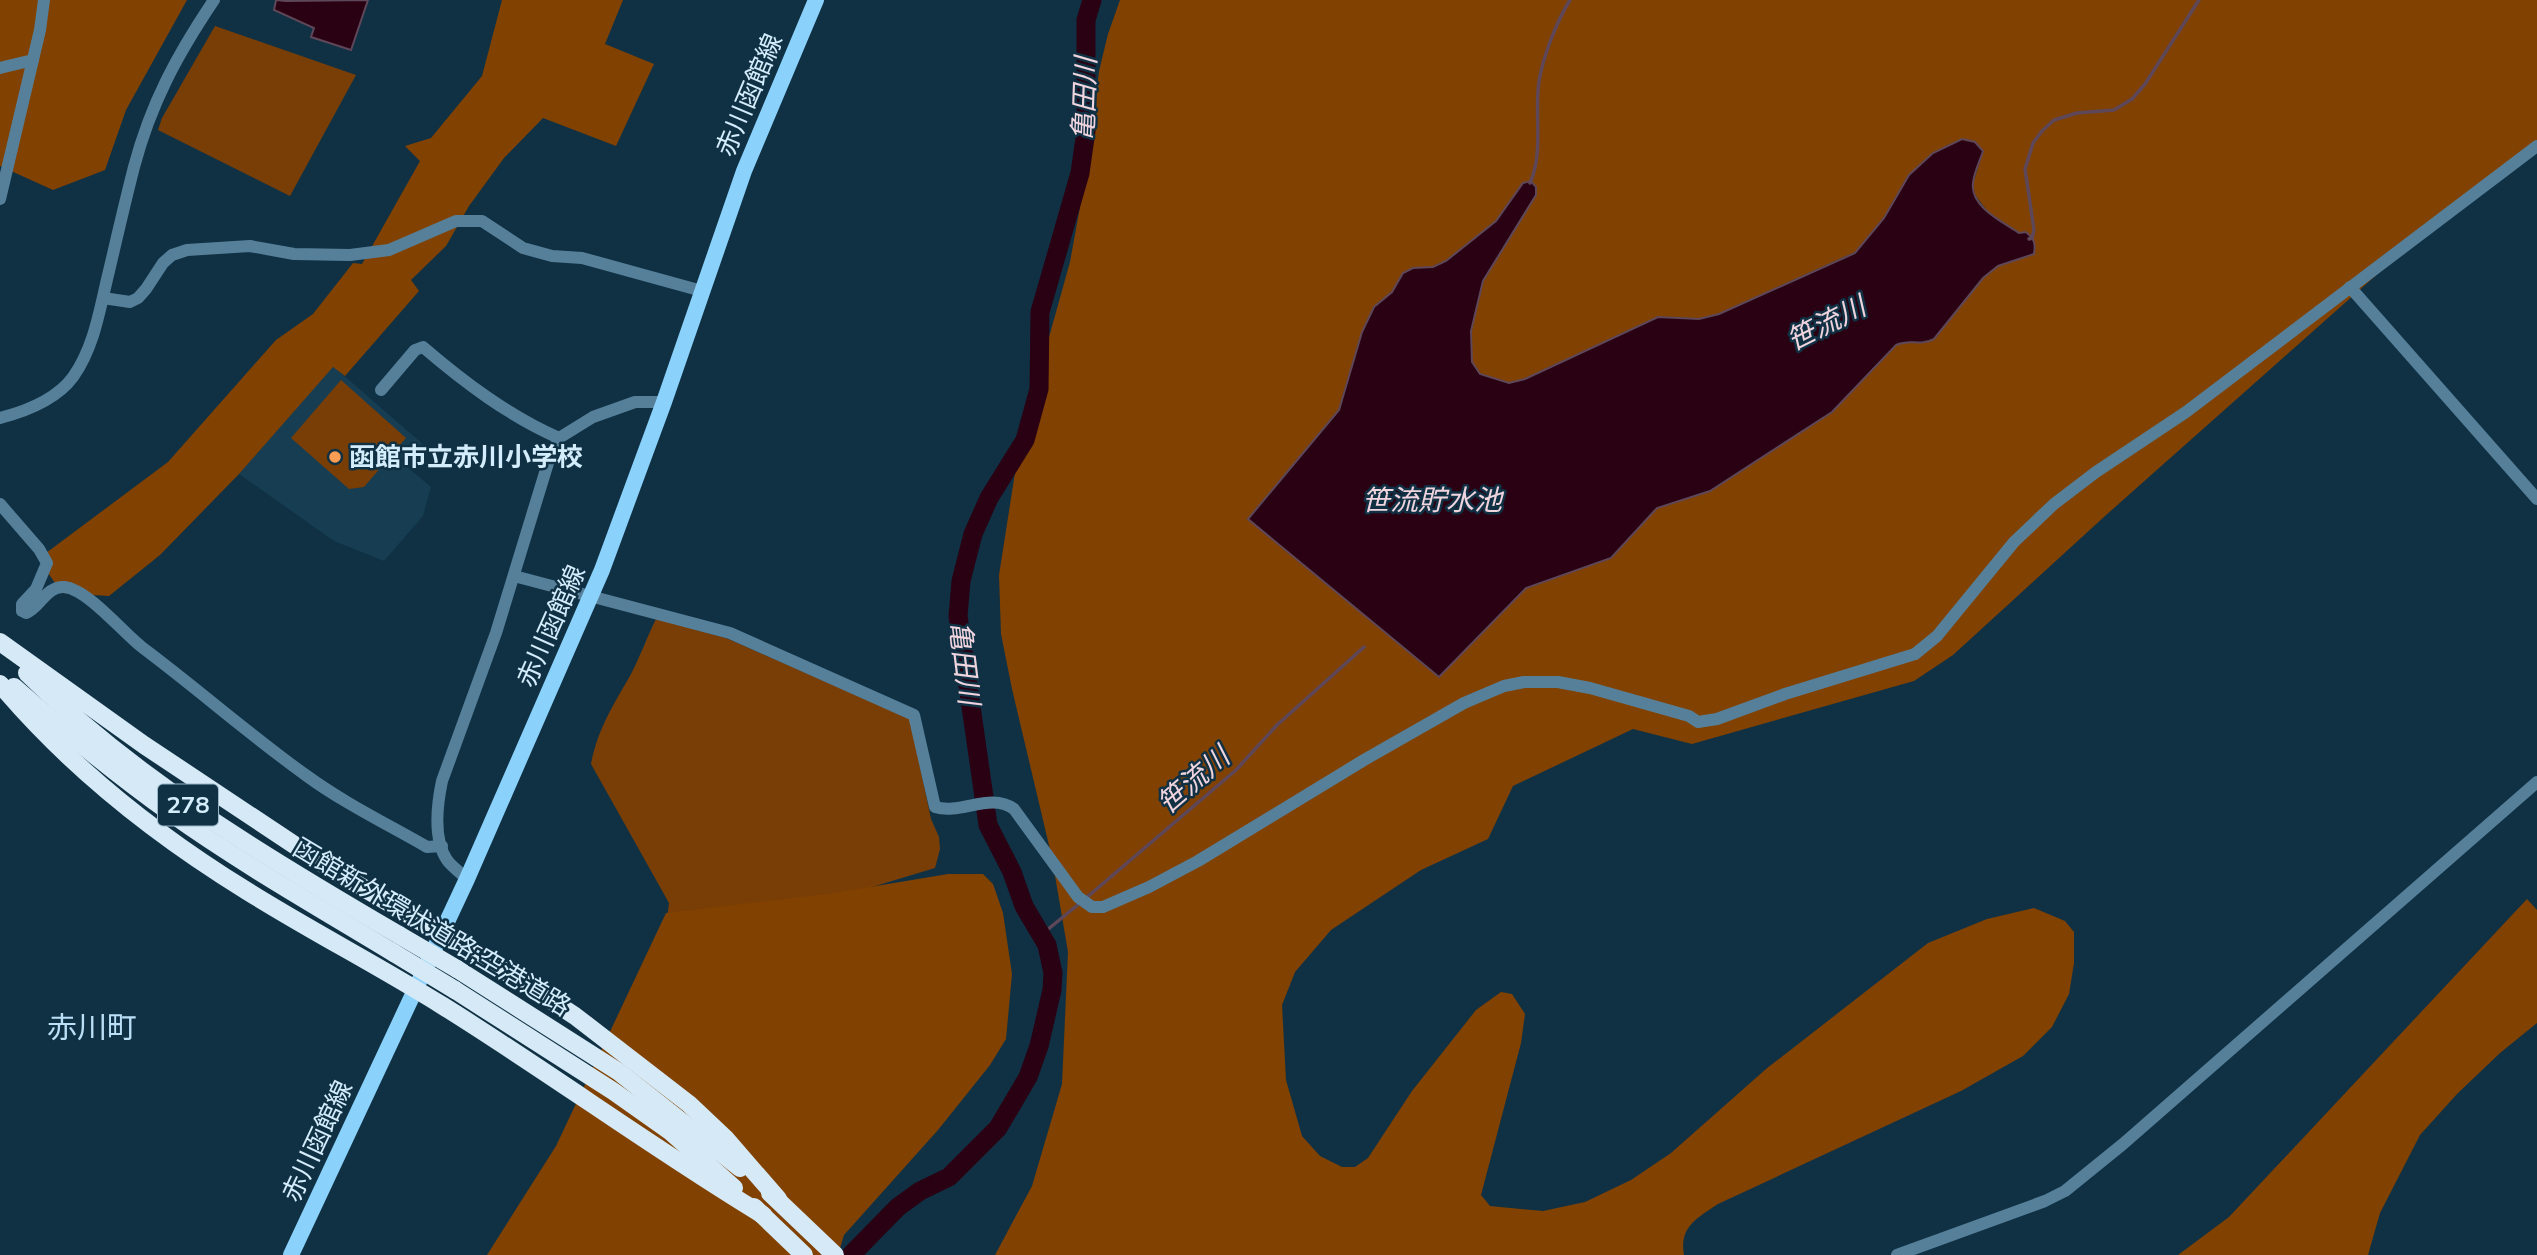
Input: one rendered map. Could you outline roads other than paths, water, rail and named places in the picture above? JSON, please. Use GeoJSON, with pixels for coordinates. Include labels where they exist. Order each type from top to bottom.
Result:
{"type":"FeatureCollection","features":[{"type":"Feature","properties":{"kind":"highway"},"geometry":{"type":"LineString","coordinates":[[0,644],[226,801],[323,864],[556,1004],[689,1104],[725,1138],[778,1199]]}},
{"type":"Feature","properties":{"kind":"highway","name":"函館新外環状道路;空港道路"},"geometry":{"type":"LineString","coordinates":[[0,644],[62,707],[171,793],[278,865],[457,969],[619,1072],[668,1108],[778,1199],[835,1255]]}},
{"type":"Feature","properties":{"kind":"highway","name":"函館新外環状道路;空港道路"},"geometry":{"type":"LineString","coordinates":[[0,675],[106,766],[173,815],[265,876],[455,990],[613,1091],[671,1132],[804,1255]]}},
{"type":"Feature","properties":{"kind":"highway"},"geometry":{"type":"LineString","coordinates":[[0,684],[25,715],[80,767],[182,848],[246,891],[416,989],[488,1034],[705,1180],[763,1215]]}},
{"type":"Feature","properties":{"kind":"main road","name":"赤川函館線"},"geometry":{"type":"LineString","coordinates":[[292,1255],[467,880],[591,597],[664,402],[744,171],[816,0]]}},
{"type":"Feature","properties":{"kind":"street"},"geometry":{"type":"LineString","coordinates":[[0,199],[33,60],[44,0]]}},
{"type":"Feature","properties":{"kind":"street"},"geometry":{"type":"LineString","coordinates":[[0,418],[50,398],[72,378],[84,359],[95,330],[134,167],[155,101],[174,63],[214,0]]}},
{"type":"Feature","properties":{"kind":"street"},"geometry":{"type":"LineString","coordinates":[[0,68],[33,60]]}},
{"type":"Feature","properties":{"kind":"street"},"geometry":{"type":"LineString","coordinates":[[514,576],[730,633],[914,715],[934,807],[945,810],[992,802],[1007,804],[1082,901],[1102,907],[1149,887],[1198,861],[1464,703],[1504,686],[1524,682],[1569,684],[1689,716],[1698,722],[1717,719],[1915,654],[1937,636],[2014,542],[2053,504],[2186,412],[2537,146]]}},
{"type":"Feature","properties":{"kind":"street"},"geometry":{"type":"LineString","coordinates":[[103,298],[130,302],[138,298],[163,263],[172,255],[187,250],[250,246],[294,254],[350,255],[389,250],[456,221],[482,220],[523,248],[552,256],[582,258],[702,291]]}},
{"type":"Feature","properties":{"kind":"street"},"geometry":{"type":"LineString","coordinates":[[2350,287],[2537,499]]}},
{"type":"Feature","properties":{"kind":"street"},"geometry":{"type":"LineString","coordinates":[[381,390],[415,350],[423,347],[459,378],[527,424],[559,438]]}},
{"type":"Feature","properties":{"kind":"street"},"geometry":{"type":"LineString","coordinates":[[467,880],[446,858],[442,846],[437,816],[442,781],[475,696],[548,463],[559,438],[593,417],[635,402],[664,402]]}},
{"type":"Feature","properties":{"kind":"street"},"geometry":{"type":"LineString","coordinates":[[0,504],[39,549],[47,563],[36,590],[22,604],[22,611],[32,611],[40,599],[56,588],[72,589],[98,606],[134,642],[309,778],[427,847],[442,846]]}},
{"type":"Feature","properties":{"kind":"street"},"geometry":{"type":"LineString","coordinates":[[1897,1255],[2045,1201],[2065,1191],[2216,1065],[2537,782]]}},
{"type":"Feature","properties":{"kind":"water"},"geometry":{"type":"Polygon","coordinates":[[[276,0],[368,0],[351,50],[311,37],[314,28],[274,10],[276,0]]]}},
{"type":"Feature","properties":{"kind":"water","name":"笹流貯水池"},"geometry":{"type":"Polygon","coordinates":[[[1962,139],[1975,142],[1983,151],[1973,183],[1973,192],[1977,199],[1997,219],[2019,233],[2026,232],[2033,239],[2034,254],[1998,266],[1983,278],[1934,339],[1896,345],[1832,412],[1710,491],[1657,508],[1611,558],[1526,588],[1439,677],[1248,519],[1339,410],[1362,332],[1374,307],[1392,292],[1403,273],[1413,268],[1433,267],[1446,261],[1496,221],[1523,183],[1531,181],[1536,187],[1536,195],[1483,281],[1471,331],[1472,362],[1480,374],[1509,383],[1525,379],[1658,317],[1699,319],[1719,314],[1855,253],[1884,218],[1909,175],[1933,153],[1962,139]]]}},
{"type":"Feature","properties":{"kind":"waterway","name":"亀田川"},"geometry":{"type":"LineString","coordinates":[[851,1255],[898,1207],[920,1191],[949,1177],[998,1128],[1028,1077],[1039,1046],[1052,990],[1053,973],[1047,945],[1024,906],[1012,872],[988,825],[958,616],[961,581],[973,534],[989,498],[1025,440],[1039,389],[1040,312],[1080,173],[1086,131],[1086,20],[1092,0]]}},
{"type":"Feature","properties":{"kind":"waterway"},"geometry":{"type":"LineString","coordinates":[[1530,183],[1537,158],[1541,71],[1547,50],[1570,0]]}},
{"type":"Feature","properties":{"kind":"waterway","name":"笹流川"},"geometry":{"type":"LineString","coordinates":[[2029,239],[2032,238],[2034,230],[2025,169],[2033,143],[2054,120],[2077,113],[2114,110],[2132,99],[2145,84],[2199,0]]}},
{"type":"Feature","properties":{"kind":"waterway","name":"笹流川"},"geometry":{"type":"LineString","coordinates":[[1086,898],[1236,770],[1277,725],[1364,647]]}},
{"type":"Feature","properties":{"kind":"waterway","name":"笹流川"},"geometry":{"type":"LineString","coordinates":[[1041,935],[1080,903]]}},
{"type":"Feature","properties":{"kind":"place","name":"函館市立赤川小学校"},"geometry":{"type":"Point","coordinates":[335,457]}},
{"type":"Feature","properties":{"kind":"district","name":"赤川町"},"geometry":{"type":"Point","coordinates":[92,1028]}}]}
